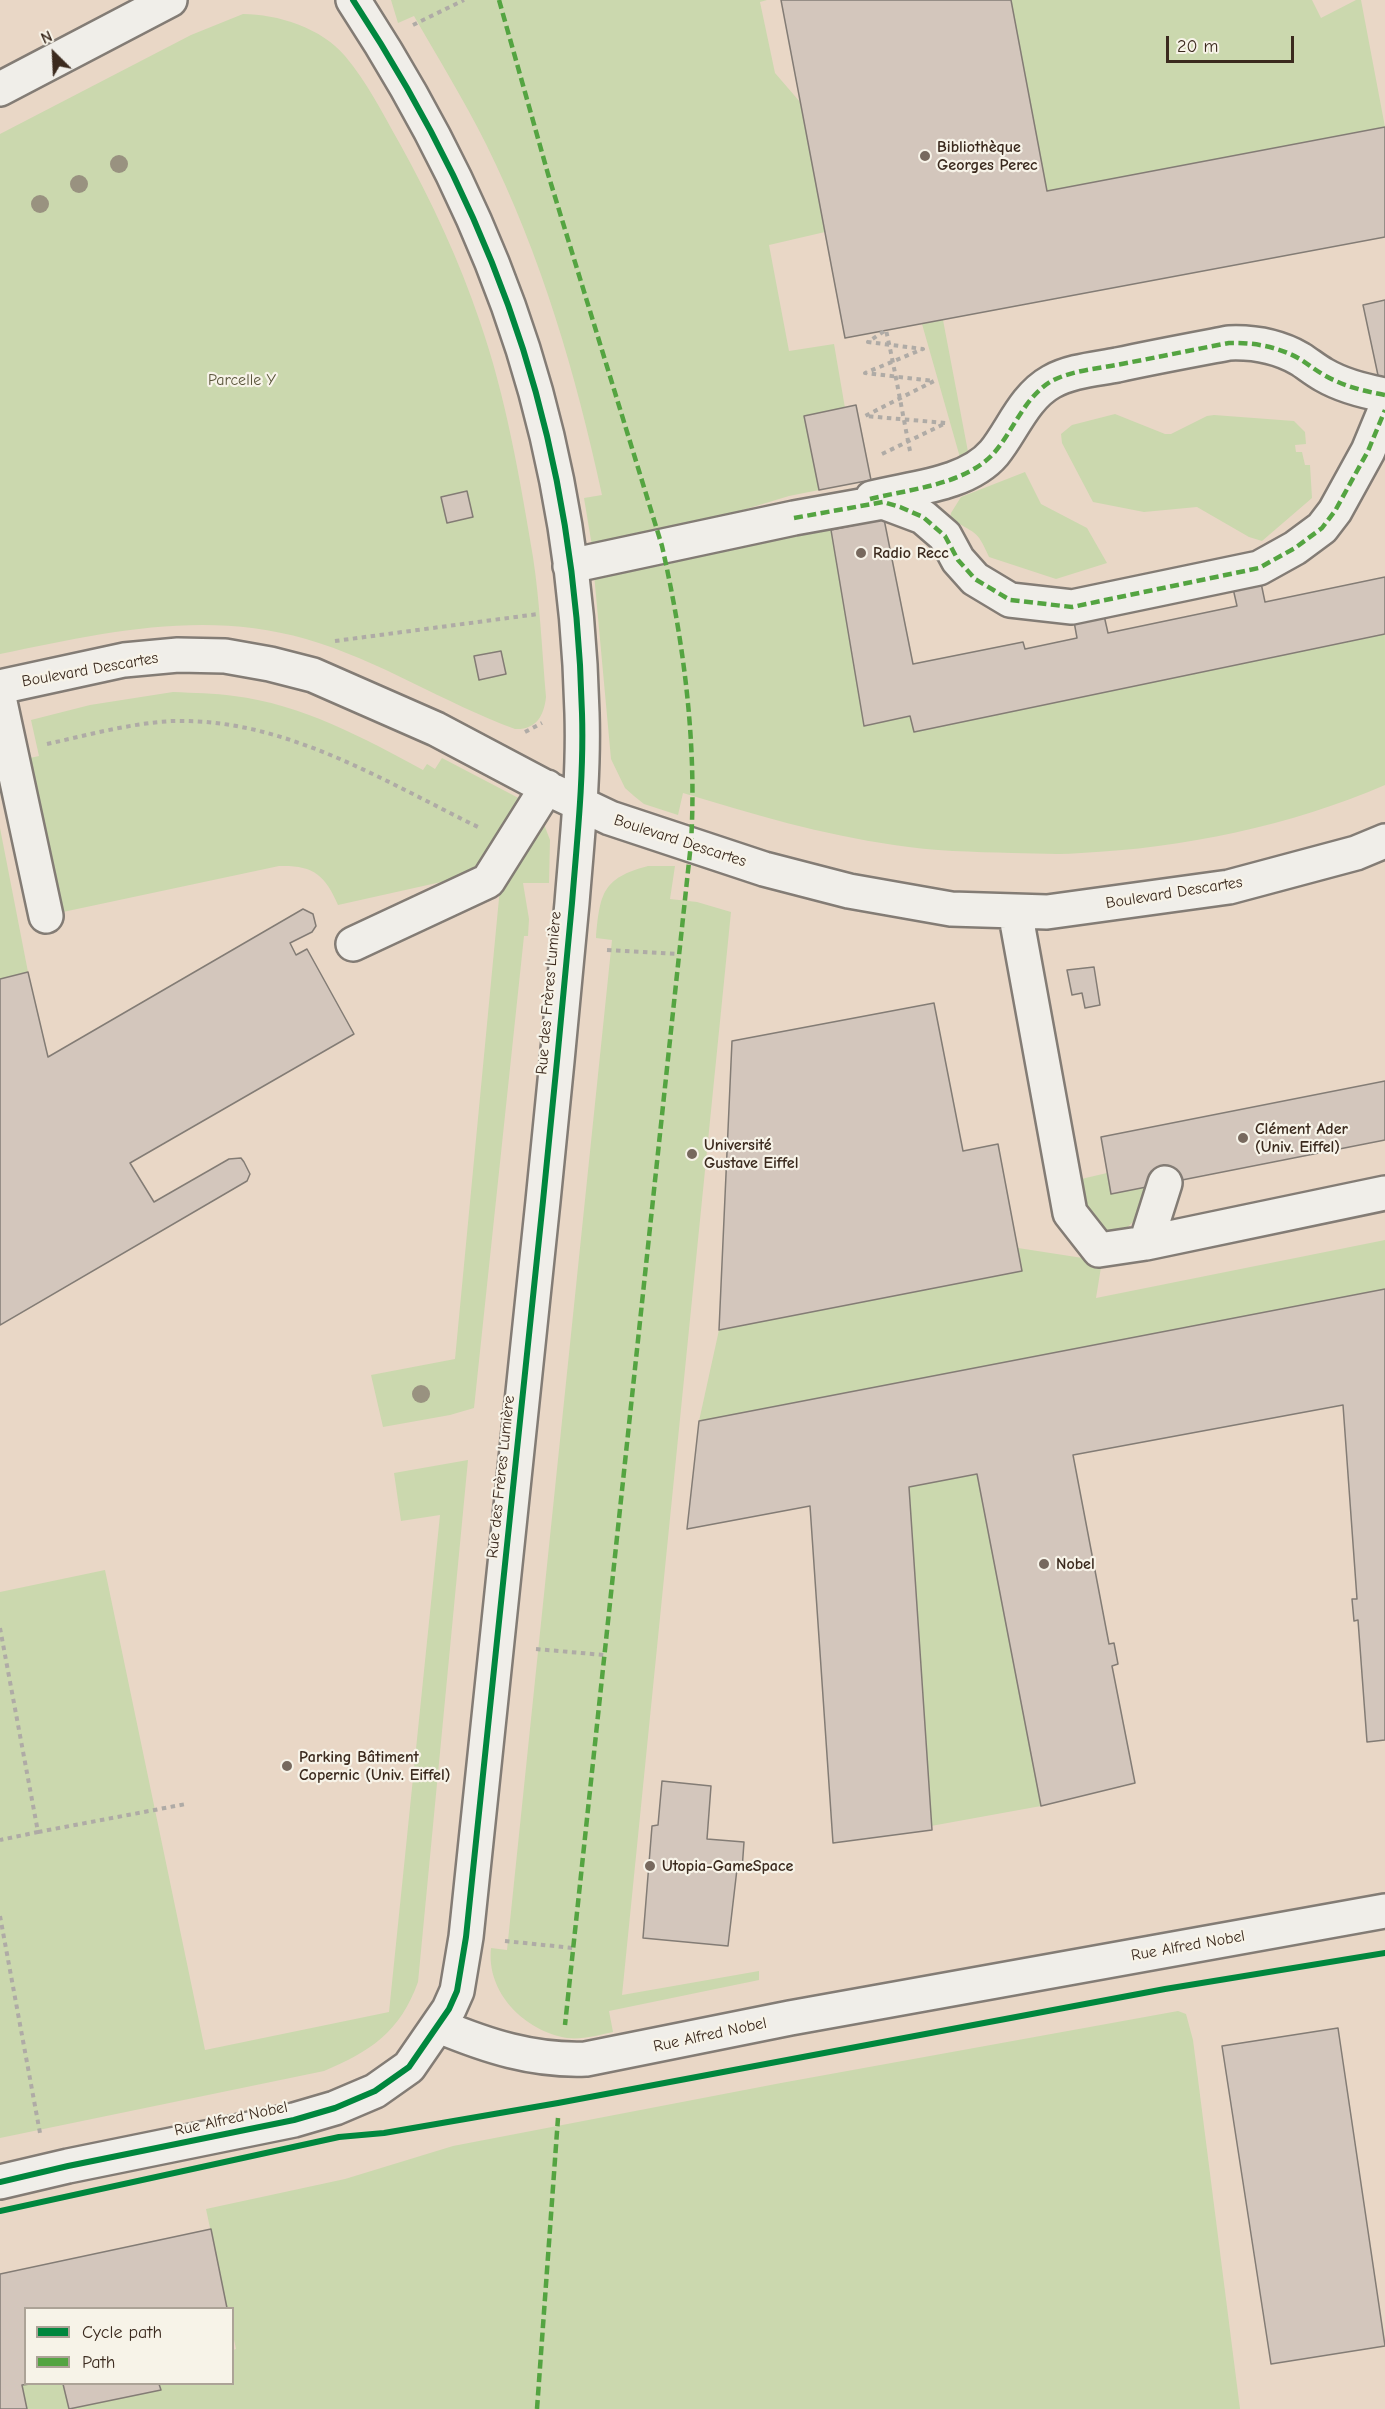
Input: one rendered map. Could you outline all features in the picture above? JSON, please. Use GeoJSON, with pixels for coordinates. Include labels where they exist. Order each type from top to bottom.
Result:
{"type":"FeatureCollection","features":[{"type":"Feature","properties":{"kind":"street"},"geometry":{"type":"LineString","coordinates":[[0,89],[170,0]]}},
{"type":"Feature","properties":{"kind":"street","name":"Rue des Frères Lumière"},"geometry":{"type":"LineString","coordinates":[[353,0],[380,42],[436,142],[470,211],[524,350],[558,490],[570,566],[582,715],[580,803],[523,1404],[466,1937],[457,1991],[439,2026]]}},
{"type":"Feature","properties":{"kind":"street"},"geometry":{"type":"LineString","coordinates":[[794,518],[914,474],[960,477],[994,453],[1034,397],[1050,382],[1080,372],[1218,345],[1248,342],[1274,348],[1299,358],[1324,375],[1358,390],[1385,395]]}},
{"type":"Feature","properties":{"kind":"street"},"geometry":{"type":"LineString","coordinates":[[570,566],[794,518],[883,502],[923,517],[945,536],[958,560],[975,579],[1010,600],[1072,608],[1259,568],[1295,548],[1322,528],[1335,511],[1368,451],[1385,410]]}},
{"type":"Feature","properties":{"kind":"street","name":"Boulevard Descartes"},"geometry":{"type":"LineString","coordinates":[[0,687],[124,660],[178,655],[225,656],[270,664],[313,675],[436,729],[610,818],[764,869],[849,891],[951,909],[1047,912],[1228,887],[1356,853],[1385,841]]}},
{"type":"Feature","properties":{"kind":"street"},"geometry":{"type":"LineString","coordinates":[[0,702],[46,916]]}},
{"type":"Feature","properties":{"kind":"street"},"geometry":{"type":"LineString","coordinates":[[353,944],[488,881],[547,787]]}},
{"type":"Feature","properties":{"kind":"street"},"geometry":{"type":"LineString","coordinates":[[1015,911],[1070,1213],[1099,1250],[1146,1243],[1385,1193]]}},
{"type":"Feature","properties":{"kind":"street"},"geometry":{"type":"LineString","coordinates":[[1146,1243],[1165,1183]]}},
{"type":"Feature","properties":{"kind":"street","name":"Rue Alfred Nobel"},"geometry":{"type":"LineString","coordinates":[[0,2182],[294,2120],[335,2108],[375,2091],[409,2067],[439,2026],[483,2044],[524,2055],[561,2060],[586,2059],[813,2014],[1385,1911]]}},
{"type":"Feature","properties":{"kind":"path"},"geometry":{"type":"LineString","coordinates":[[410,27],[464,0]]}},
{"type":"Feature","properties":{"kind":"path"},"geometry":{"type":"LineString","coordinates":[[914,474],[873,458],[908,441],[946,423],[904,420],[865,416],[900,398],[934,381],[896,376],[865,373],[892,361],[923,349],[889,345],[879,344],[868,342],[886,330],[889,345],[892,361],[896,376],[900,398],[904,420],[908,441],[914,474]]}},
{"type":"Feature","properties":{"kind":"path"},"geometry":{"type":"LineString","coordinates":[[334,641],[344,647]]}},
{"type":"Feature","properties":{"kind":"path"},"geometry":{"type":"LineString","coordinates":[[10,752],[117,729],[172,722],[225,723],[293,740],[412,795],[496,837],[510,847]]}},
{"type":"Feature","properties":{"kind":"path"},"geometry":{"type":"LineString","coordinates":[[516,732],[526,732],[544,722]]}},
{"type":"Feature","properties":{"kind":"path"},"geometry":{"type":"LineString","coordinates":[[0,1628],[39,1832]]}},
{"type":"Feature","properties":{"kind":"path"},"geometry":{"type":"LineString","coordinates":[[496,1646],[604,1655]]}},
{"type":"Feature","properties":{"kind":"path"},"geometry":{"type":"LineString","coordinates":[[0,1840],[186,1804]]}},
{"type":"Feature","properties":{"kind":"path"},"geometry":{"type":"LineString","coordinates":[[0,1916],[47,2172]]}},
{"type":"Feature","properties":{"kind":"path"},"geometry":{"type":"LineString","coordinates":[[466,1937],[573,1948]]}},
{"type":"Feature","properties":{"kind":"shaded area","name":"Université Gustave Eiffel"},"geometry":{"type":"Polygon","coordinates":[[[0,0],[1385,0],[1385,2409],[0,2409],[0,0]]]}},
{"type":"Feature","properties":{"kind":"green space"},"geometry":{"type":"Polygon","coordinates":[[[391,0],[767,0],[760,2],[775,73],[800,102],[825,232],[769,245],[789,351],[834,344],[845,408],[804,416],[819,490],[789,496],[690,526],[592,546],[584,498],[602,495],[581,405],[540,272],[506,186],[469,111],[414,16],[398,23],[391,0]]]}},
{"type":"Feature","properties":{"kind":"green space"},"geometry":{"type":"Polygon","coordinates":[[[1011,0],[1312,0],[1321,18],[1356,0],[1361,0],[1385,127],[1047,191],[1011,0]]]}},
{"type":"Feature","properties":{"kind":"green space","name":"Parcelle Y"},"geometry":{"type":"Polygon","coordinates":[[[243,14],[284,20],[312,30],[345,56],[374,98],[412,165],[463,277],[489,350],[505,409],[533,557],[546,697],[541,716],[528,727],[515,729],[359,658],[306,639],[268,630],[191,625],[153,627],[114,632],[0,654],[0,134],[191,35],[243,14]]]}},
{"type":"Feature","properties":{"kind":"green space"},"geometry":{"type":"Polygon","coordinates":[[[943,320],[969,457],[961,461],[922,324],[943,320]]]}},
{"type":"Feature","properties":{"kind":"green space"},"geometry":{"type":"Polygon","coordinates":[[[1115,414],[1165,434],[1171,434],[1207,416],[1214,415],[1294,421],[1305,432],[1306,444],[1295,445],[1296,452],[1302,452],[1305,465],[1310,465],[1312,498],[1262,541],[1249,537],[1197,507],[1144,512],[1093,502],[1062,443],[1061,434],[1072,425],[1115,414]]]}},
{"type":"Feature","properties":{"kind":"green space"},"geometry":{"type":"Polygon","coordinates":[[[1025,472],[1041,504],[1087,528],[1107,563],[1056,579],[989,557],[978,536],[950,518],[961,497],[1025,472]]]}},
{"type":"Feature","properties":{"kind":"green space"},"geometry":{"type":"Polygon","coordinates":[[[831,530],[865,726],[910,716],[914,732],[1385,634],[1385,785],[1312,812],[1236,832],[1158,846],[1064,854],[938,850],[867,841],[788,823],[683,793],[678,815],[644,804],[625,788],[611,759],[594,574],[696,552],[831,530]]]}},
{"type":"Feature","properties":{"kind":"green space"},"geometry":{"type":"Polygon","coordinates":[[[173,692],[226,695],[284,706],[332,724],[423,770],[427,764],[435,769],[442,758],[530,804],[508,833],[489,845],[477,874],[338,905],[328,886],[316,874],[300,867],[279,866],[63,912],[30,758],[39,756],[31,720],[90,705],[173,692]]]}},
{"type":"Feature","properties":{"kind":"green space"},"geometry":{"type":"Polygon","coordinates":[[[542,819],[550,840],[549,883],[523,883],[529,919],[528,936],[524,936],[474,1408],[450,1415],[383,1427],[371,1375],[455,1359],[500,888],[506,878],[517,868],[525,846],[542,819]]]}},
{"type":"Feature","properties":{"kind":"green space"},"geometry":{"type":"Polygon","coordinates":[[[0,828],[28,972],[0,979],[0,828]]]}},
{"type":"Feature","properties":{"kind":"green space"},"geometry":{"type":"Polygon","coordinates":[[[648,866],[675,866],[670,899],[697,902],[731,912],[622,1995],[759,1971],[759,1980],[609,2011],[613,2032],[590,2037],[567,2038],[537,2027],[511,2007],[495,1980],[491,1964],[491,1948],[507,1950],[612,940],[596,938],[599,910],[606,890],[612,882],[621,876],[648,866]]]}},
{"type":"Feature","properties":{"kind":"green space"},"geometry":{"type":"Polygon","coordinates":[[[1107,1173],[1111,1194],[1150,1185],[1133,1222],[1112,1237],[1083,1218],[1077,1180],[1107,1173]]]}},
{"type":"Feature","properties":{"kind":"green space"},"geometry":{"type":"Polygon","coordinates":[[[1385,1240],[1385,1289],[699,1421],[719,1330],[1022,1271],[1018,1248],[1102,1261],[1096,1298],[1385,1240]]]}},
{"type":"Feature","properties":{"kind":"green space"},"geometry":{"type":"Polygon","coordinates":[[[468,1460],[418,1982],[402,2014],[393,2027],[370,2047],[324,2071],[0,2138],[0,1592],[105,1570],[205,2050],[389,2012],[440,1515],[401,1521],[394,1473],[468,1460]]]}},
{"type":"Feature","properties":{"kind":"green space"},"geometry":{"type":"Polygon","coordinates":[[[977,1474],[1041,1806],[931,1826],[909,1487],[977,1474]]]}},
{"type":"Feature","properties":{"kind":"green space"},"geometry":{"type":"Polygon","coordinates":[[[1178,2011],[1186,2014],[1193,2040],[1240,2409],[69,2409],[160,2390],[159,2385],[234,2385],[234,2350],[236,2349],[234,2307],[227,2307],[206,2209],[345,2179],[453,2146],[781,2083],[1178,2011]]]}},
{"type":"Feature","properties":{"kind":"green space"},"geometry":{"type":"Polygon","coordinates":[[[22,2385],[63,2385],[69,2409],[27,2409],[22,2385]]]}},
{"type":"Feature","properties":{"kind":"building","name":"Bibliothèque Georges Perec"},"geometry":{"type":"Polygon","coordinates":[[[781,0],[1011,0],[1047,191],[1385,127],[1385,237],[845,338],[781,0]]]}},
{"type":"Feature","properties":{"kind":"building"},"geometry":{"type":"Polygon","coordinates":[[[1385,300],[1385,379],[1379,380],[1363,305],[1385,300]]]}},
{"type":"Feature","properties":{"kind":"building"},"geometry":{"type":"Polygon","coordinates":[[[856,405],[871,480],[819,490],[804,416],[856,405]]]}},
{"type":"Feature","properties":{"kind":"building"},"geometry":{"type":"Polygon","coordinates":[[[467,491],[473,517],[447,523],[441,497],[467,491]]]}},
{"type":"Feature","properties":{"kind":"building"},"geometry":{"type":"Polygon","coordinates":[[[884,519],[913,664],[1023,642],[1025,649],[1077,638],[1073,616],[1103,611],[1108,633],[1237,606],[1232,584],[1260,578],[1265,602],[1385,577],[1385,634],[914,732],[910,716],[864,726],[831,530],[884,519]]]}},
{"type":"Feature","properties":{"kind":"building"},"geometry":{"type":"Polygon","coordinates":[[[501,651],[506,674],[479,680],[474,656],[501,651]]]}},
{"type":"Feature","properties":{"kind":"building"},"geometry":{"type":"Polygon","coordinates":[[[303,909],[313,914],[316,926],[312,932],[290,943],[296,955],[307,949],[354,1034],[130,1163],[154,1202],[229,1159],[241,1158],[250,1174],[247,1181],[0,1325],[0,979],[28,972],[48,1057],[303,909]]]}},
{"type":"Feature","properties":{"kind":"building"},"geometry":{"type":"Polygon","coordinates":[[[1094,967],[1100,1005],[1085,1008],[1082,993],[1072,995],[1067,970],[1094,967]]]}},
{"type":"Feature","properties":{"kind":"building"},"geometry":{"type":"Polygon","coordinates":[[[934,1003],[963,1151],[998,1144],[1022,1271],[719,1330],[732,1041],[934,1003]]]}},
{"type":"Feature","properties":{"kind":"building","name":"Clément Ader (Univ. Eiffel)"},"geometry":{"type":"Polygon","coordinates":[[[1385,1081],[1385,1140],[1111,1194],[1101,1137],[1385,1081]]]}},
{"type":"Feature","properties":{"kind":"building","name":"Nobel"},"geometry":{"type":"Polygon","coordinates":[[[1385,1289],[1385,1740],[1367,1742],[1358,1620],[1354,1621],[1352,1599],[1357,1599],[1343,1405],[1073,1455],[1109,1644],[1114,1643],[1118,1664],[1112,1666],[1135,1783],[1041,1806],[977,1474],[909,1487],[932,1830],[833,1843],[810,1506],[687,1529],[699,1421],[1385,1289]]]}},
{"type":"Feature","properties":{"kind":"building"},"geometry":{"type":"Polygon","coordinates":[[[662,1781],[711,1786],[707,1839],[744,1842],[742,1870],[737,1869],[728,1946],[643,1938],[652,1826],[658,1825],[662,1781]]]}},
{"type":"Feature","properties":{"kind":"building"},"geometry":{"type":"Polygon","coordinates":[[[1338,2028],[1385,2346],[1271,2364],[1222,2046],[1338,2028]]]}},
{"type":"Feature","properties":{"kind":"building"},"geometry":{"type":"Polygon","coordinates":[[[211,2229],[227,2307],[24,2307],[24,2385],[22,2385],[27,2409],[0,2409],[0,2274],[211,2229]]]}},
{"type":"Feature","properties":{"kind":"building"},"geometry":{"type":"Polygon","coordinates":[[[63,2385],[159,2385],[161,2390],[69,2409],[63,2385]]]}},
{"type":"Feature","properties":{"kind":"marked path"},"geometry":{"type":"LineString","coordinates":[[499,0],[548,174],[662,546],[677,620],[687,694],[692,768],[691,843],[565,2025]]}},
{"type":"Feature","properties":{"kind":"marked path"},"geometry":{"type":"LineString","coordinates":[[870,499],[936,484],[967,473],[993,454],[1025,406],[1041,389],[1057,378],[1082,371],[1229,343],[1247,343],[1283,351],[1338,382],[1385,395]]}},
{"type":"Feature","properties":{"kind":"marked path"},"geometry":{"type":"LineString","coordinates":[[794,518],[883,502],[900,507],[923,517],[945,536],[958,560],[975,579],[1010,600],[1072,607],[1259,568],[1295,548],[1322,528],[1335,511],[1368,451],[1385,410]]}},
{"type":"Feature","properties":{"kind":"marked path"},"geometry":{"type":"LineString","coordinates":[[537,2409],[558,2118]]}},
{"type":"Feature","properties":{"kind":"cycle path"},"geometry":{"type":"LineString","coordinates":[[0,2182],[294,2120],[335,2108],[375,2091],[409,2067],[449,2009],[457,1991],[466,1937],[572,903],[582,761],[580,667],[572,576],[557,484],[536,393],[523,349],[490,258],[450,169],[404,83],[353,0]]}},
{"type":"Feature","properties":{"kind":"cycle path"},"geometry":{"type":"LineString","coordinates":[[0,2211],[339,2137],[384,2133],[558,2103],[1165,1989],[1385,1953]]}},
{"type":"Feature","properties":{"kind":"place","name":"Bibliothèque Georges Perec"},"geometry":{"type":"Point","coordinates":[925,156]}},
{"type":"Feature","properties":{"kind":"place","name":"Radio Recc"},"geometry":{"type":"Point","coordinates":[861,553]}},
{"type":"Feature","properties":{"kind":"place","name":"Clément Ader (Univ. Eiffel)"},"geometry":{"type":"Point","coordinates":[1243,1138]}},
{"type":"Feature","properties":{"kind":"place","name":"Université Gustave Eiffel"},"geometry":{"type":"Point","coordinates":[692,1154]}},
{"type":"Feature","properties":{"kind":"place","name":"Nobel"},"geometry":{"type":"Point","coordinates":[1044,1564]}},
{"type":"Feature","properties":{"kind":"place","name":"Parking Bâtiment Copernic (Univ. Eiffel)"},"geometry":{"type":"Point","coordinates":[287,1766]}},
{"type":"Feature","properties":{"kind":"place","name":"Utopia-GameSpace"},"geometry":{"type":"Point","coordinates":[650,1866]}}]}
